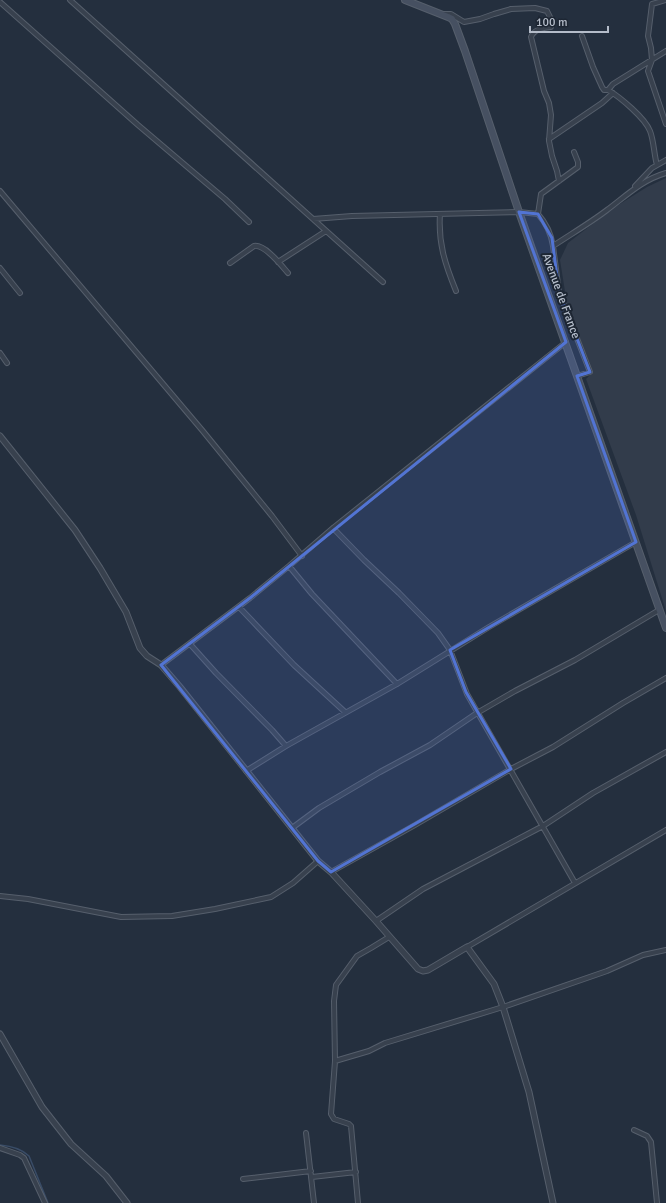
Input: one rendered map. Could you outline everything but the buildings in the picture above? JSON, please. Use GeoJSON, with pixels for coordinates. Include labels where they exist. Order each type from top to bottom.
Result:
{"type":"FeatureCollection","features":[{"type":"Feature","properties":{"kind":"main road","name":"Avenue de France"},"geometry":{"type":"LineString","coordinates":[[405,0],[452,19],[458,31],[519,212],[666,628]]}},
{"type":"Feature","properties":{"kind":"street"},"geometry":{"type":"LineString","coordinates":[[70,0],[326,231],[343,244],[383,282]]}},
{"type":"Feature","properties":{"kind":"street"},"geometry":{"type":"LineString","coordinates":[[666,0],[653,2],[651,5],[648,36],[652,60],[648,72],[666,124]]}},
{"type":"Feature","properties":{"kind":"street"},"geometry":{"type":"LineString","coordinates":[[0,2],[138,125],[225,199],[249,222]]}},
{"type":"Feature","properties":{"kind":"street"},"geometry":{"type":"LineString","coordinates":[[442,14],[451,14],[464,22],[480,19],[511,9],[535,8],[547,11],[552,21],[551,27],[539,29],[532,33],[531,38],[544,91],[549,103],[551,115],[549,139],[552,156],[558,171],[559,181]]}},
{"type":"Feature","properties":{"kind":"street"},"geometry":{"type":"LineString","coordinates":[[582,36],[593,68],[604,90],[608,90],[613,93],[631,107],[650,130],[657,165]]}},
{"type":"Feature","properties":{"kind":"street"},"geometry":{"type":"LineString","coordinates":[[608,90],[613,84],[666,51]]}},
{"type":"Feature","properties":{"kind":"street"},"geometry":{"type":"LineString","coordinates":[[549,139],[602,103],[613,93]]}},
{"type":"Feature","properties":{"kind":"street"},"geometry":{"type":"LineString","coordinates":[[538,214],[541,194],[578,167],[578,162],[574,152]]}},
{"type":"Feature","properties":{"kind":"street"},"geometry":{"type":"LineString","coordinates":[[631,190],[652,168],[666,160]]}},
{"type":"Feature","properties":{"kind":"street"},"geometry":{"type":"LineString","coordinates":[[553,246],[606,210],[631,190],[654,176],[666,173]]}},
{"type":"Feature","properties":{"kind":"street"},"geometry":{"type":"LineString","coordinates":[[0,191],[202,430],[272,516],[302,556]]}},
{"type":"Feature","properties":{"kind":"street"},"geometry":{"type":"LineString","coordinates":[[313,219],[352,216],[519,212],[538,214],[544,221],[552,238],[559,292],[590,372],[577,376]]}},
{"type":"Feature","properties":{"kind":"street"},"geometry":{"type":"LineString","coordinates":[[440,214],[439,232],[441,242],[449,273],[456,291]]}},
{"type":"Feature","properties":{"kind":"street"},"geometry":{"type":"LineString","coordinates":[[278,262],[326,231]]}},
{"type":"Feature","properties":{"kind":"street"},"geometry":{"type":"LineString","coordinates":[[230,263],[256,245],[262,247],[288,273]]}},
{"type":"Feature","properties":{"kind":"street"},"geometry":{"type":"LineString","coordinates":[[0,268],[20,293]]}},
{"type":"Feature","properties":{"kind":"street"},"geometry":{"type":"LineString","coordinates":[[161,665],[239,607],[334,528],[566,342]]}},
{"type":"Feature","properties":{"kind":"street"},"geometry":{"type":"LineString","coordinates":[[0,353],[7,363]]}},
{"type":"Feature","properties":{"kind":"street"},"geometry":{"type":"LineString","coordinates":[[0,436],[39,483],[78,534],[123,607],[140,648],[147,656],[161,665],[201,713],[318,861],[331,872],[418,969],[423,971],[428,970],[666,830]]}},
{"type":"Feature","properties":{"kind":"street"},"geometry":{"type":"LineString","coordinates":[[334,528],[364,560],[438,633],[450,650],[466,692],[477,713],[511,769],[575,883]]}},
{"type":"Feature","properties":{"kind":"street"},"geometry":{"type":"LineString","coordinates":[[246,771],[345,712],[397,684],[450,650],[636,542]]}},
{"type":"Feature","properties":{"kind":"street"},"geometry":{"type":"LineString","coordinates":[[289,566],[312,594],[397,684]]}},
{"type":"Feature","properties":{"kind":"street"},"geometry":{"type":"LineString","coordinates":[[239,607],[294,665],[345,712]]}},
{"type":"Feature","properties":{"kind":"street"},"geometry":{"type":"LineString","coordinates":[[292,828],[319,808],[380,772],[427,747],[477,713],[515,691],[575,660],[660,610]]}},
{"type":"Feature","properties":{"kind":"street"},"geometry":{"type":"LineString","coordinates":[[190,644],[216,674],[286,746]]}},
{"type":"Feature","properties":{"kind":"street"},"geometry":{"type":"LineString","coordinates":[[331,872],[511,769],[553,747],[666,678]]}},
{"type":"Feature","properties":{"kind":"street"},"geometry":{"type":"LineString","coordinates":[[376,921],[424,889],[542,826],[593,793],[666,752]]}},
{"type":"Feature","properties":{"kind":"street"},"geometry":{"type":"LineString","coordinates":[[0,896],[43,901],[120,917],[172,916],[215,909],[271,897],[293,883],[318,861]]}},
{"type":"Feature","properties":{"kind":"street"},"geometry":{"type":"LineString","coordinates":[[358,1203],[351,1126],[334,1119],[331,1114],[334,1061],[334,1001],[336,985],[357,956],[389,937]]}},
{"type":"Feature","properties":{"kind":"street"},"geometry":{"type":"LineString","coordinates":[[467,947],[494,984],[503,1007],[529,1092],[553,1203]]}},
{"type":"Feature","properties":{"kind":"street"},"geometry":{"type":"LineString","coordinates":[[334,1061],[369,1051],[384,1043],[503,1007],[606,971],[643,955],[666,950]]}},
{"type":"Feature","properties":{"kind":"street"},"geometry":{"type":"LineString","coordinates":[[0,1034],[42,1107],[71,1144],[107,1177],[127,1203]]}},
{"type":"Feature","properties":{"kind":"street"},"geometry":{"type":"LineString","coordinates":[[634,1130],[648,1136],[652,1142],[658,1203]]}},
{"type":"Feature","properties":{"kind":"street"},"geometry":{"type":"LineString","coordinates":[[306,1132],[314,1203]]}},
{"type":"Feature","properties":{"kind":"street"},"geometry":{"type":"LineString","coordinates":[[0,1148],[20,1155],[24,1158],[45,1203]]}},
{"type":"Feature","properties":{"kind":"street"},"geometry":{"type":"LineString","coordinates":[[243,1179],[311,1171]]}},
{"type":"Feature","properties":{"kind":"street"},"geometry":{"type":"LineString","coordinates":[[312,1177],[356,1172]]}},
{"type":"Feature","properties":{"kind":"highlighted area"},"geometry":{"type":"Polygon","coordinates":[[[519,212],[538,214],[552,238],[559,292],[590,372],[577,376],[636,542],[450,650],[466,692],[511,769],[331,872],[318,861],[161,665],[250,598],[566,342],[519,212]]]}},
{"type":"Feature","properties":{"kind":"shaded area"},"geometry":{"type":"Polygon","coordinates":[[[666,178],[666,611],[636,515],[586,379],[592,373],[567,304],[560,260],[568,243],[612,209],[647,187],[666,178]]]}},
{"type":"Feature","properties":{"kind":"waterway"},"geometry":{"type":"LineString","coordinates":[[0,1145],[16,1148],[29,1156],[48,1203]]}}]}
